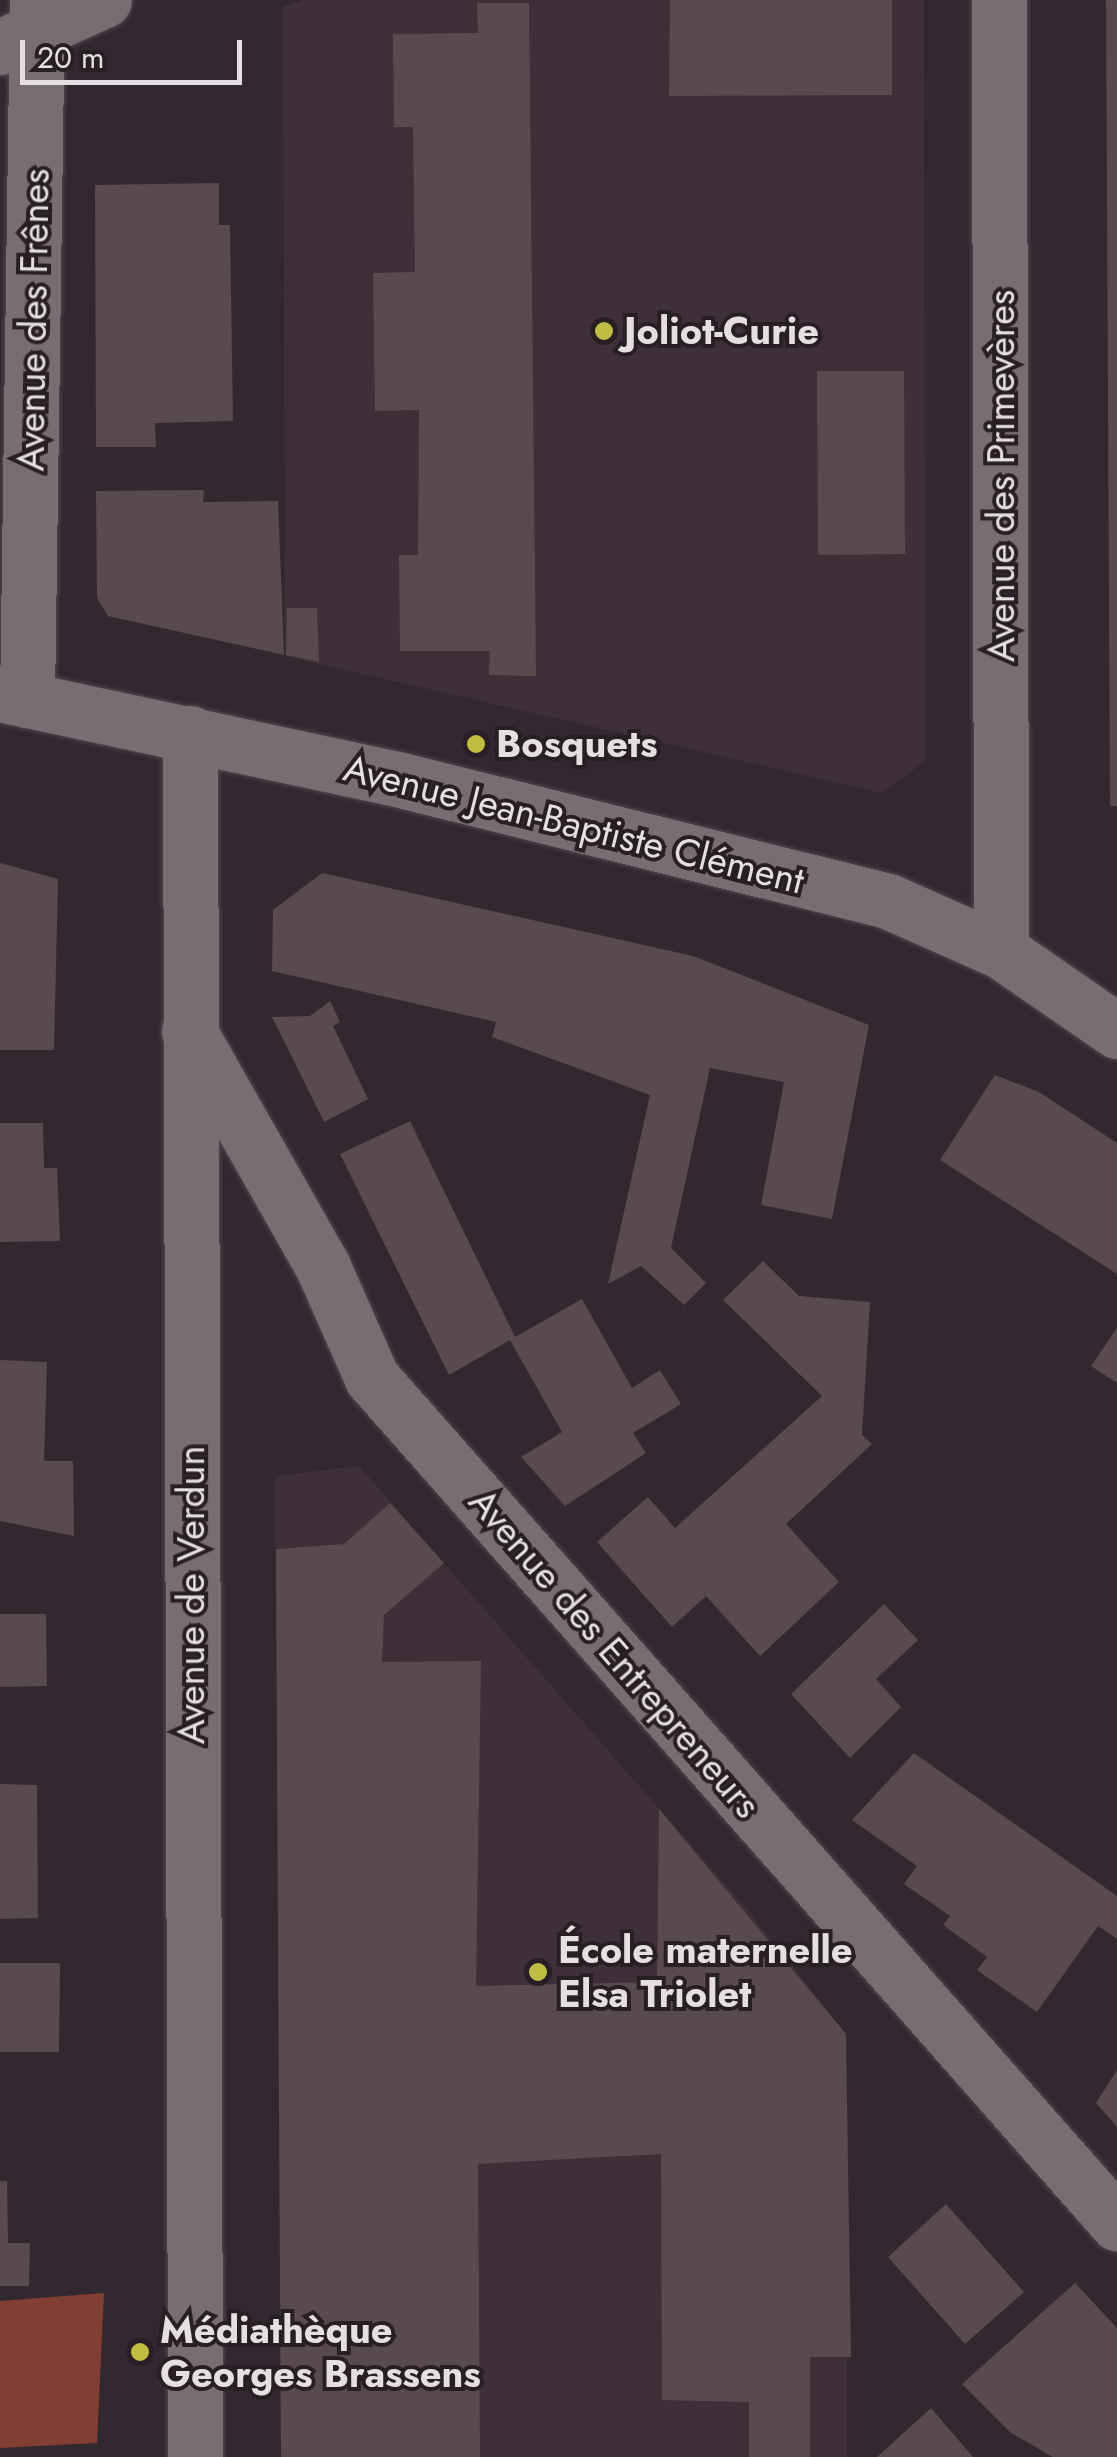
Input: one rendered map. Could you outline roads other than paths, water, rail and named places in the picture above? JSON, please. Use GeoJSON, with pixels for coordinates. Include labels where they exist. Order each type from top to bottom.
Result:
{"type":"FeatureCollection","features":[{"type":"Feature","properties":{"kind":"street"},"geometry":{"type":"LineString","coordinates":[[25,26],[104,0]]}},
{"type":"Feature","properties":{"kind":"street","name":"Avenue des Primevères"},"geometry":{"type":"LineString","coordinates":[[999,0],[1001,951]]}},
{"type":"Feature","properties":{"kind":"street","name":"Avenue des Frênes"},"geometry":{"type":"LineString","coordinates":[[14,697],[25,26]]}},
{"type":"Feature","properties":{"kind":"street","name":"Avenue Jean-Baptiste Clément"},"geometry":{"type":"LineString","coordinates":[[14,697],[190,733],[888,901],[1001,951],[1117,1031]]}},
{"type":"Feature","properties":{"kind":"street","name":"Avenue de Verdun"},"geometry":{"type":"LineString","coordinates":[[190,733],[195,2457]]}},
{"type":"Feature","properties":{"kind":"street","name":"Avenue des Entrepreneurs"},"geometry":{"type":"LineString","coordinates":[[189,1031],[323,1268],[372,1378],[1117,2223]]}},
{"type":"Feature","properties":{"kind":"place","name":"Joliot-Curie"},"geometry":{"type":"Point","coordinates":[604,331]}},
{"type":"Feature","properties":{"kind":"place","name":"Bosquets"},"geometry":{"type":"Point","coordinates":[476,744]}},
{"type":"Feature","properties":{"kind":"place","name":"École maternelle Elsa Triolet"},"geometry":{"type":"Point","coordinates":[538,1972]}},
{"type":"Feature","properties":{"kind":"place","name":"Médiathèque Georges Brassens"},"geometry":{"type":"Point","coordinates":[140,2352]}}]}
